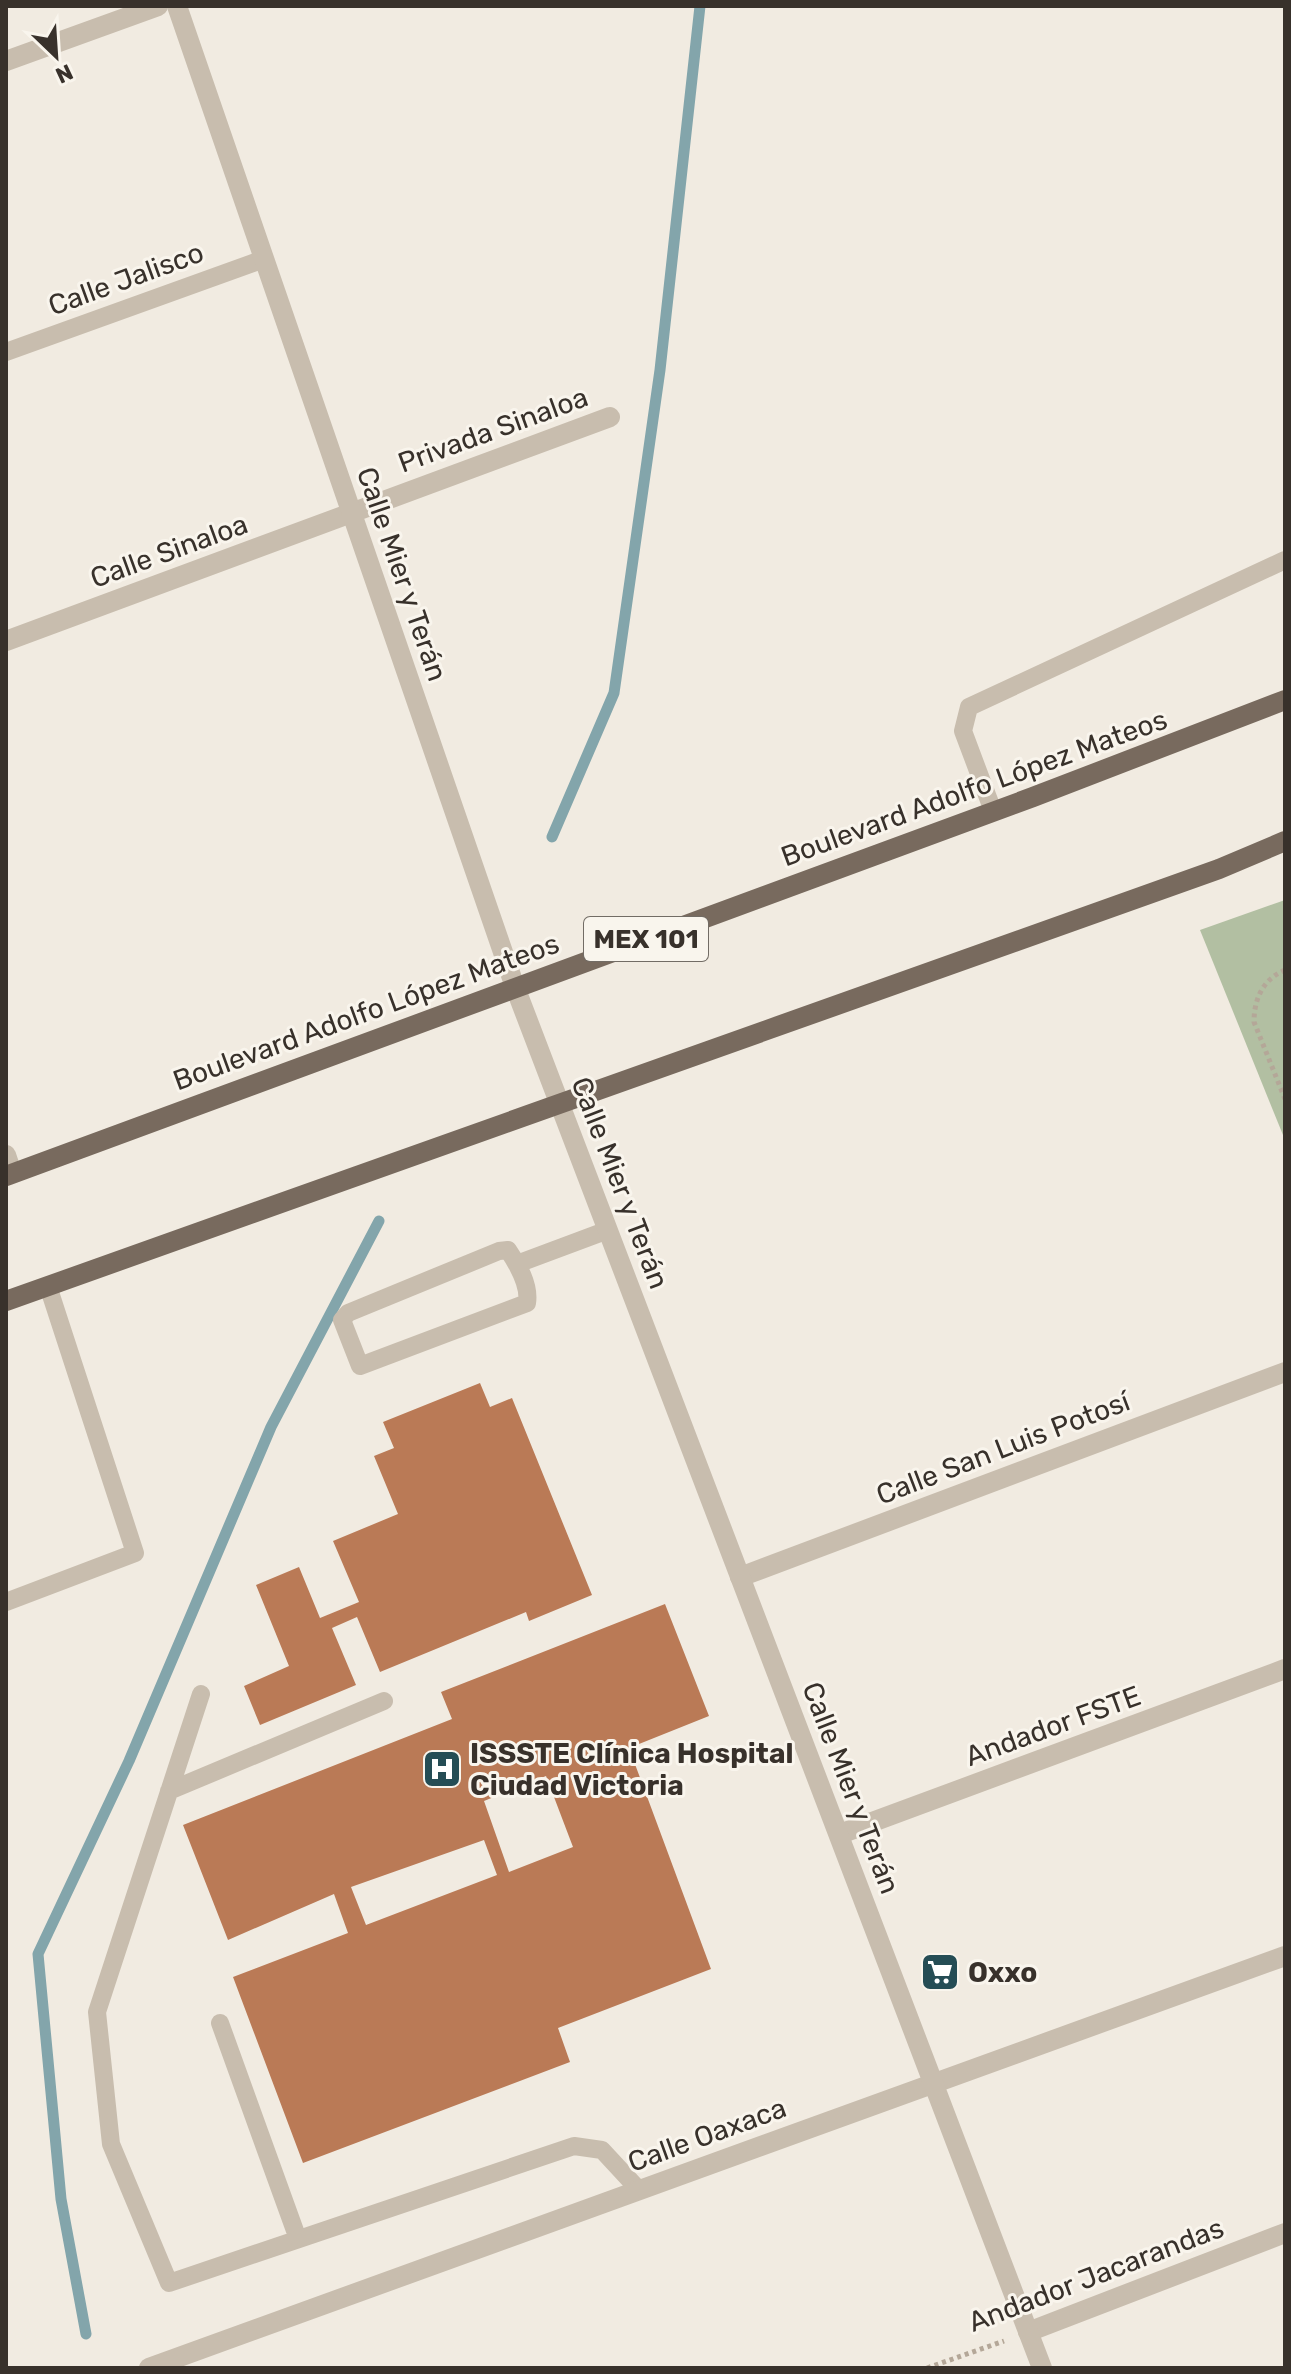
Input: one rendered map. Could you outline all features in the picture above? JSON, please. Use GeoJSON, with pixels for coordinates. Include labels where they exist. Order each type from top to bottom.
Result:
{"type":"FeatureCollection","features":[{"type":"Feature","properties":{"kind":"main road","name":"Boulevard Adolfo López Mateos"},"geometry":{"type":"LineString","coordinates":[[8,1168],[515,987],[1285,700]]}},
{"type":"Feature","properties":{"kind":"main road"},"geometry":{"type":"LineString","coordinates":[[6,1301],[1219,869],[1285,841]]}},
{"type":"Feature","properties":{"kind":"street"},"geometry":{"type":"LineString","coordinates":[[6,61],[158,6]]}},
{"type":"Feature","properties":{"kind":"street","name":"Calle Mier y Terán"},"geometry":{"type":"LineString","coordinates":[[177,6],[515,987],[1042,2368]]}},
{"type":"Feature","properties":{"kind":"street","name":"Privada Sinaloa"},"geometry":{"type":"LineString","coordinates":[[351,513],[610,417]]}},
{"type":"Feature","properties":{"kind":"street","name":"Calle Sinaloa"},"geometry":{"type":"LineString","coordinates":[[6,641],[351,513]]}},
{"type":"Feature","properties":{"kind":"street","name":"Calle San Luis Potosí"},"geometry":{"type":"LineString","coordinates":[[740,1577],[1285,1372]]}},
{"type":"Feature","properties":{"kind":"street","name":"Andador FSTE"},"geometry":{"type":"LineString","coordinates":[[840,1834],[1285,1669]]}},
{"type":"Feature","properties":{"kind":"street","name":"Calle Oaxaca"},"geometry":{"type":"LineString","coordinates":[[149,2368],[1285,1956]]}},
{"type":"Feature","properties":{"kind":"street","name":"Andador Jacarandas"},"geometry":{"type":"LineString","coordinates":[[1028,2332],[1285,2233]]}},
{"type":"Feature","properties":{"kind":"lane","name":"Calle Jalisco"},"geometry":{"type":"LineString","coordinates":[[6,352],[264,259]]}},
{"type":"Feature","properties":{"kind":"lane"},"geometry":{"type":"LineString","coordinates":[[993,811],[963,731],[969,707],[1285,560]]}},
{"type":"Feature","properties":{"kind":"lane"},"geometry":{"type":"LineString","coordinates":[[517,1264],[608,1230]]}},
{"type":"Feature","properties":{"kind":"lane"},"geometry":{"type":"LineString","coordinates":[[508,1250],[517,1264],[529,1294],[527,1303],[360,1366],[342,1320],[348,1313],[499,1251],[508,1250]]}},
{"type":"Feature","properties":{"kind":"lane"},"geometry":{"type":"LineString","coordinates":[[6,1602],[135,1553],[48,1286]]}},
{"type":"Feature","properties":{"kind":"lane"},"geometry":{"type":"LineString","coordinates":[[201,1694],[97,2012],[111,2144],[169,2283],[574,2146],[602,2150],[639,2190]]}},
{"type":"Feature","properties":{"kind":"lane"},"geometry":{"type":"LineString","coordinates":[[169,1791],[384,1701]]}},
{"type":"Feature","properties":{"kind":"lane"},"geometry":{"type":"LineString","coordinates":[[220,2023],[298,2239]]}},
{"type":"Feature","properties":{"kind":"path"},"geometry":{"type":"LineString","coordinates":[[1285,970],[1266,983],[1254,1009],[1254,1022],[1285,1099]]}},
{"type":"Feature","properties":{"kind":"path","name":"Andador Jacarandas"},"geometry":{"type":"LineString","coordinates":[[927,2368],[1028,2332]]}},
{"type":"Feature","properties":{"kind":"green space"},"geometry":{"type":"Polygon","coordinates":[[[1285,900],[1285,1140],[1200,930],[1285,900]]]}},
{"type":"Feature","properties":{"kind":"building"},"geometry":{"type":"Polygon","coordinates":[[[480,1383],[490,1407],[512,1398],[592,1595],[529,1621],[526,1612],[380,1672],[357,1617],[332,1628],[356,1685],[260,1725],[244,1686],[289,1666],[256,1585],[299,1567],[320,1618],[359,1602],[333,1541],[398,1514],[374,1456],[394,1448],[383,1422],[480,1383]]]}},
{"type":"Feature","properties":{"kind":"building"},"geometry":{"type":"Polygon","coordinates":[[[665,1604],[709,1716],[629,1748],[711,1969],[558,2028],[570,2062],[303,2163],[233,1977],[348,1933],[334,1894],[228,1940],[183,1825],[452,1719],[441,1692],[665,1604]],[[546,1776],[484,1801],[509,1872],[573,1847],[546,1776]],[[484,1840],[351,1887],[366,1925],[497,1875],[484,1840]]]}},
{"type":"Feature","properties":{"kind":"waterway"},"geometry":{"type":"LineString","coordinates":[[552,837],[614,693],[660,370],[700,6]]}},
{"type":"Feature","properties":{"kind":"waterway"},"geometry":{"type":"LineString","coordinates":[[86,2334],[61,2199],[38,1954],[129,1761],[271,1427],[379,1221]]}},
{"type":"Feature","properties":{"kind":"place","name":"ISSSTE Clínica Hospital Ciudad Victoria"},"geometry":{"type":"Point","coordinates":[442,1769]}},
{"type":"Feature","properties":{"kind":"place","name":"Oxxo"},"geometry":{"type":"Point","coordinates":[940,1972]}}]}
